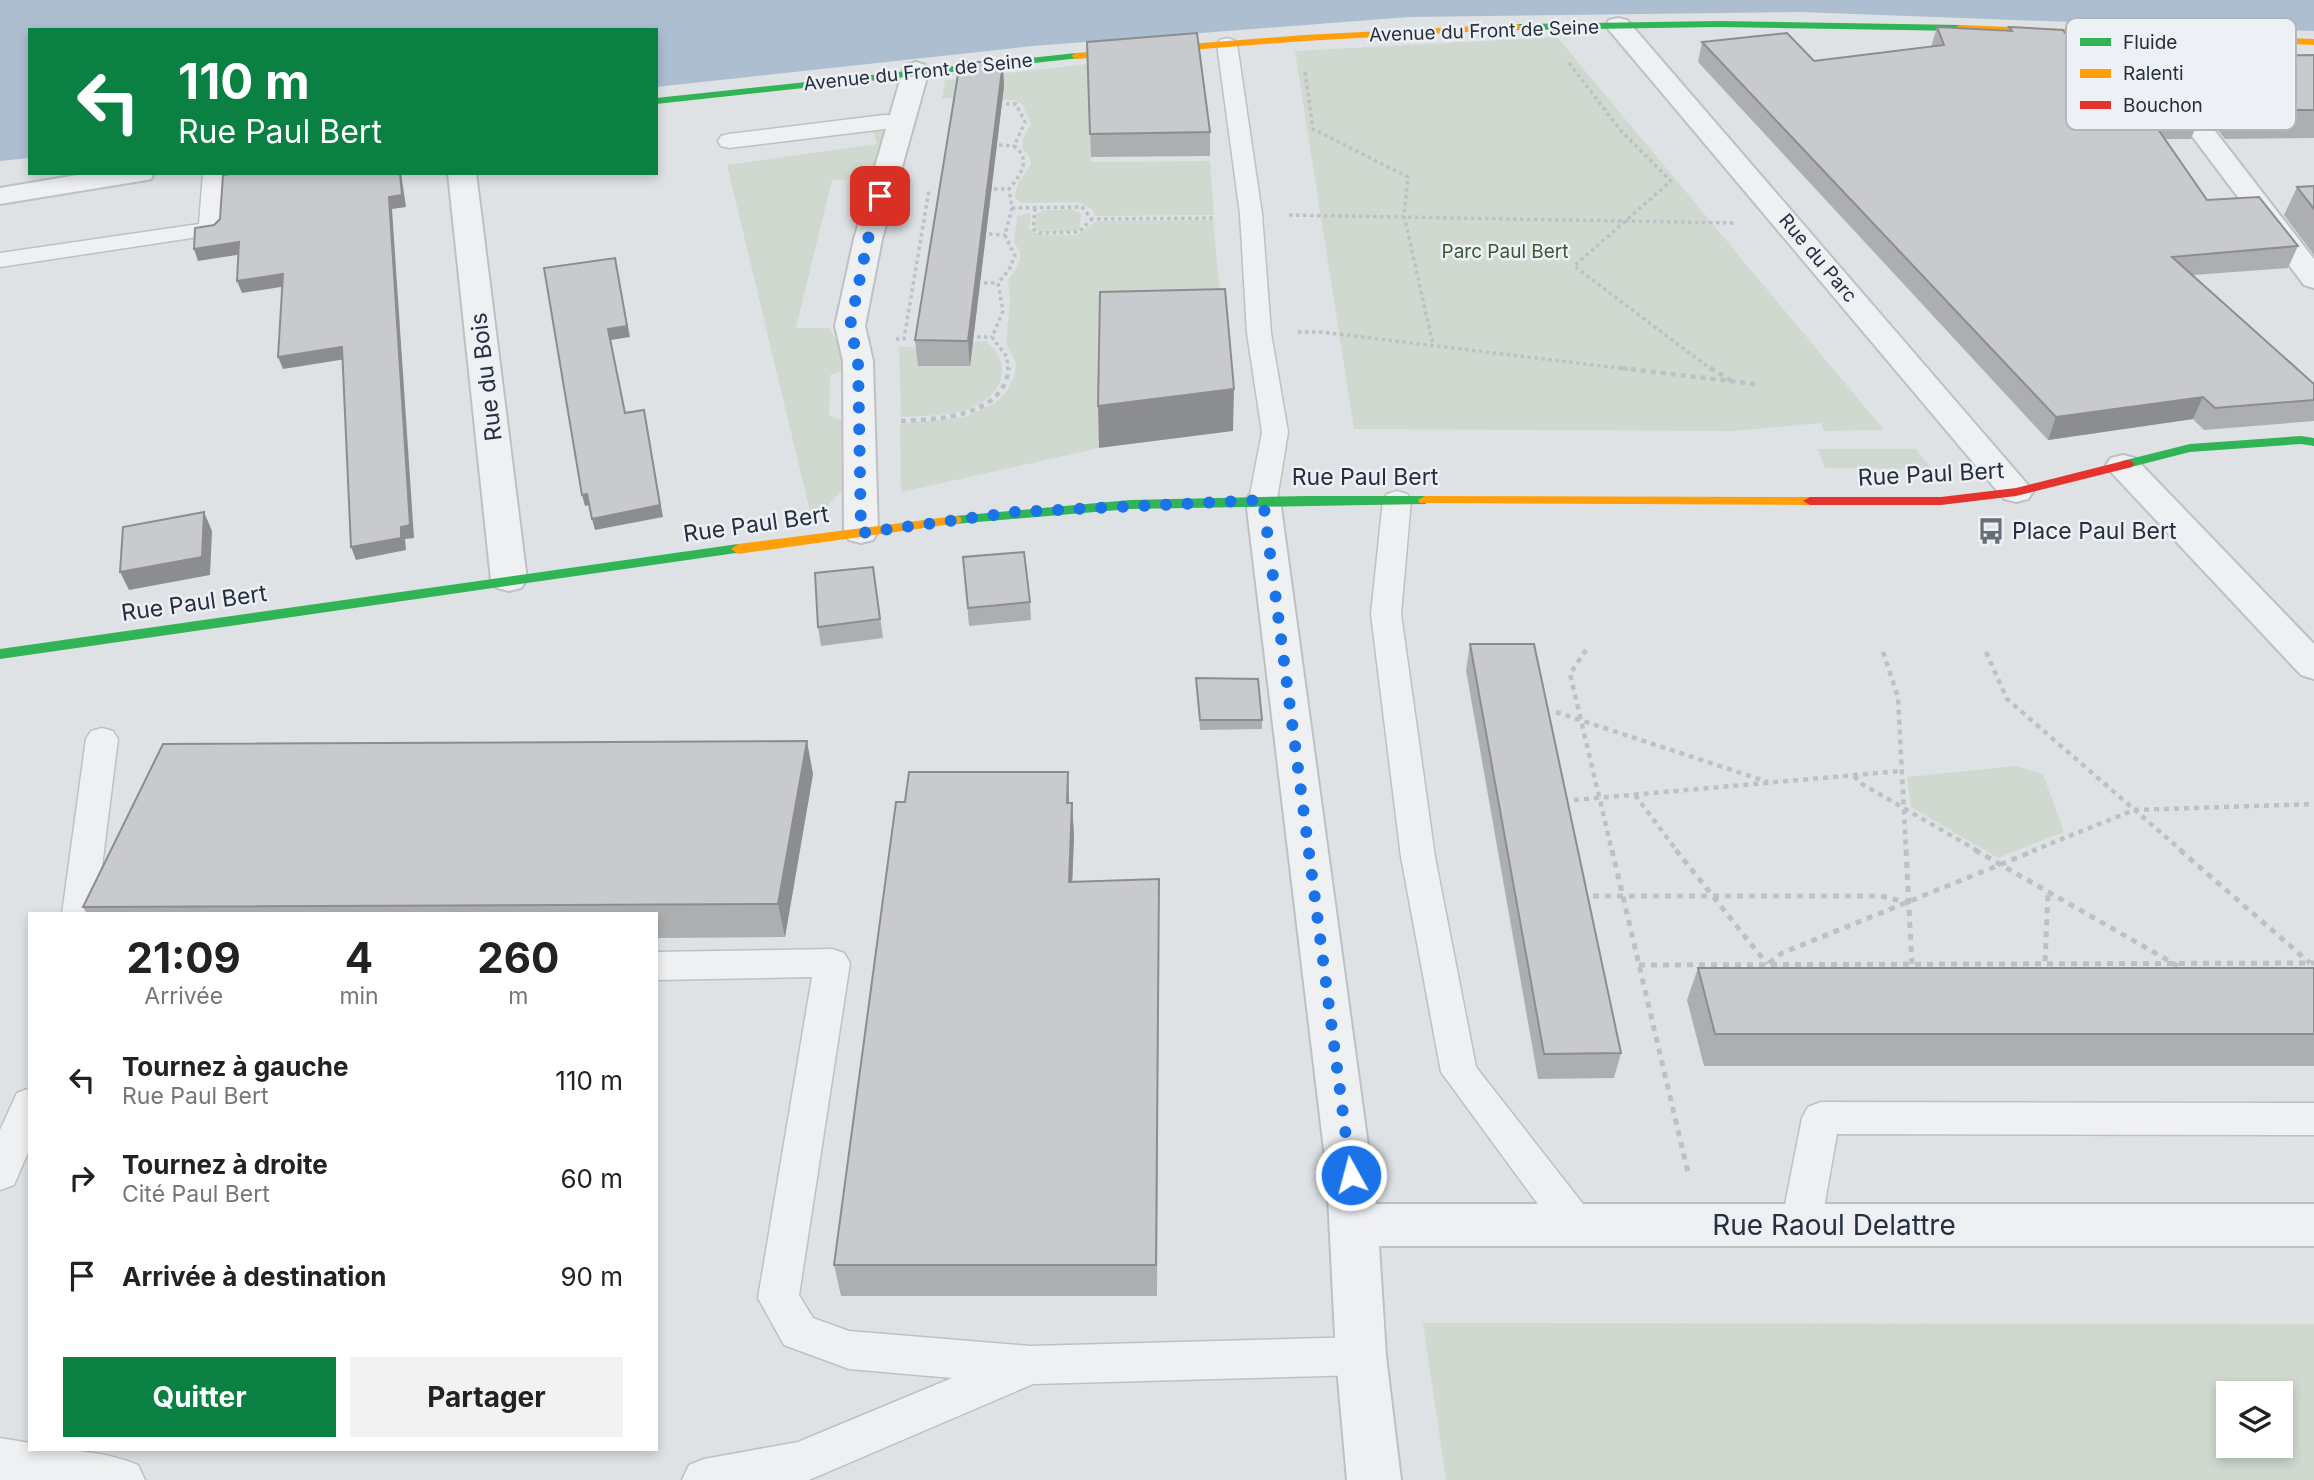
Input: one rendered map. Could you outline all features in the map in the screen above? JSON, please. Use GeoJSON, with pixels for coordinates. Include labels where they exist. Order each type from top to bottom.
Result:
{"type":"FeatureCollection","features":[{"type":"Feature","properties":{"kind":"street","name":"Rue du Parc"},"geometry":{"type":"LineString","coordinates":[[1618,25],[2016,492]]}},
{"type":"Feature","properties":{"kind":"street","name":"Avenue du Front de Seine"},"geometry":{"type":"LineString","coordinates":[[658,101],[916,70],[1227,44],[1519,27],[1812,25],[2066,31]]}},
{"type":"Feature","properties":{"kind":"street","name":"Avenue du Front de Seine"},"geometry":{"type":"LineString","coordinates":[[2296,41],[2314,42]]}},
{"type":"Feature","properties":{"kind":"street"},"geometry":{"type":"LineString","coordinates":[[861,533],[858,360],[850,326],[868,239],[916,70]]}},
{"type":"Feature","properties":{"kind":"street"},"geometry":{"type":"LineString","coordinates":[[2201,130],[2313,278]]}},
{"type":"Feature","properties":{"kind":"street"},"geometry":{"type":"LineString","coordinates":[[0,196],[129,175]]}},
{"type":"Feature","properties":{"kind":"street","name":"Rue du Bois"},"geometry":{"type":"LineString","coordinates":[[462,175],[509,580]]}},
{"type":"Feature","properties":{"kind":"street","name":"Rue Paul Bert"},"geometry":{"type":"LineString","coordinates":[[0,654],[509,580],[1015,512],[1263,500],[1941,501],[2016,492],[2190,448],[2301,440],[2314,442]]}},
{"type":"Feature","properties":{"kind":"street"},"geometry":{"type":"LineString","coordinates":[[2123,465],[2314,666]]}},
{"type":"Feature","properties":{"kind":"street"},"geometry":{"type":"LineString","coordinates":[[1263,500],[1351,1175],[1360,1356],[1374,1480]]}},
{"type":"Feature","properties":{"kind":"street","name":"Rue Raoul Delattre"},"geometry":{"type":"LineString","coordinates":[[1354,1225],[2314,1225]]}},
{"type":"Feature","properties":{"kind":"lane"},"geometry":{"type":"LineString","coordinates":[[1227,44],[1251,214],[1259,333],[1275,432],[1263,500]]}},
{"type":"Feature","properties":{"kind":"lane"},"geometry":{"type":"LineString","coordinates":[[729,141],[901,121]]}},
{"type":"Feature","properties":{"kind":"lane"},"geometry":{"type":"LineString","coordinates":[[0,260],[209,229],[214,175]]}},
{"type":"Feature","properties":{"kind":"lane"},"geometry":{"type":"LineString","coordinates":[[1397,500],[1386,614],[1418,857],[1459,1072],[1576,1225]]}},
{"type":"Feature","properties":{"kind":"lane"},"geometry":{"type":"LineString","coordinates":[[79,912],[102,739]]}},
{"type":"Feature","properties":{"kind":"lane"},"geometry":{"type":"LineString","coordinates":[[658,966],[832,963],[778,1298],[799,1332],[849,1350],[1031,1365],[1360,1356]]}},
{"type":"Feature","properties":{"kind":"lane"},"geometry":{"type":"LineString","coordinates":[[0,1173],[28,1109]]}},
{"type":"Feature","properties":{"kind":"lane"},"geometry":{"type":"LineString","coordinates":[[1801,1225],[1821,1118],[2314,1119]]}},
{"type":"Feature","properties":{"kind":"lane"},"geometry":{"type":"LineString","coordinates":[[704,1480],[799,1463],[1031,1365]]}},
{"type":"Feature","properties":{"kind":"lane"},"geometry":{"type":"LineString","coordinates":[[0,1459],[123,1480]]}},
{"type":"Feature","properties":{"kind":"path"},"geometry":{"type":"LineString","coordinates":[[1563,55],[1621,131],[1671,181],[1574,266],[1715,372],[1732,381]]}},
{"type":"Feature","properties":{"kind":"path"},"geometry":{"type":"LineString","coordinates":[[1305,67],[1313,129],[1408,177],[1405,215],[1433,345]]}},
{"type":"Feature","properties":{"kind":"path"},"geometry":{"type":"LineString","coordinates":[[1006,104],[1016,104],[1026,121],[1026,128],[1014,146]]}},
{"type":"Feature","properties":{"kind":"path"},"geometry":{"type":"LineString","coordinates":[[994,189],[1009,189],[1018,179],[1025,162],[1022,152],[1014,146],[999,145]]}},
{"type":"Feature","properties":{"kind":"path"},"geometry":{"type":"LineString","coordinates":[[893,339],[904,339],[929,189]]}},
{"type":"Feature","properties":{"kind":"path"},"geometry":{"type":"LineString","coordinates":[[984,283],[998,283],[1009,270],[1015,256],[1005,234],[1012,208],[1009,189]]}},
{"type":"Feature","properties":{"kind":"path"},"geometry":{"type":"LineString","coordinates":[[1012,208],[1045,205],[1082,207],[1093,219]]}},
{"type":"Feature","properties":{"kind":"path"},"geometry":{"type":"LineString","coordinates":[[1035,208],[1032,229],[1039,233],[1074,233],[1093,219],[1234,218],[1251,214],[1750,223],[1784,218]]}},
{"type":"Feature","properties":{"kind":"path"},"geometry":{"type":"LineString","coordinates":[[989,234],[1005,234]]}},
{"type":"Feature","properties":{"kind":"path"},"geometry":{"type":"LineString","coordinates":[[992,337],[1002,322],[1003,299],[998,283]]}},
{"type":"Feature","properties":{"kind":"path"},"geometry":{"type":"LineString","coordinates":[[1259,333],[1321,332],[1755,384]]}},
{"type":"Feature","properties":{"kind":"path"},"geometry":{"type":"LineString","coordinates":[[977,337],[992,337]]}},
{"type":"Feature","properties":{"kind":"path"},"geometry":{"type":"LineString","coordinates":[[895,421],[963,414],[984,406],[999,393],[1007,379],[1010,365],[992,337]]}},
{"type":"Feature","properties":{"kind":"path"},"geometry":{"type":"LineString","coordinates":[[1586,650],[1570,674],[1700,1225]]}},
{"type":"Feature","properties":{"kind":"path"},"geometry":{"type":"LineString","coordinates":[[1883,652],[1898,697],[1911,973]]}},
{"type":"Feature","properties":{"kind":"path"},"geometry":{"type":"LineString","coordinates":[[1986,652],[2007,699],[2313,964]]}},
{"type":"Feature","properties":{"kind":"path"},"geometry":{"type":"LineString","coordinates":[[1556,712],[1770,783]]}},
{"type":"Feature","properties":{"kind":"path"},"geometry":{"type":"LineString","coordinates":[[1574,800],[1902,771]]}},
{"type":"Feature","properties":{"kind":"path"},"geometry":{"type":"LineString","coordinates":[[1854,776],[1862,784],[1903,809],[2186,971],[2191,982]]}},
{"type":"Feature","properties":{"kind":"path"},"geometry":{"type":"LineString","coordinates":[[1635,795],[1710,896],[1767,965],[1769,974]]}},
{"type":"Feature","properties":{"kind":"path"},"geometry":{"type":"LineString","coordinates":[[1767,965],[1782,953],[2134,810],[2314,804]]}},
{"type":"Feature","properties":{"kind":"path"},"geometry":{"type":"LineString","coordinates":[[2048,892],[2045,963],[2049,984]]}},
{"type":"Feature","properties":{"kind":"path"},"geometry":{"type":"LineString","coordinates":[[1593,896],[1881,895],[1909,902]]}},
{"type":"Feature","properties":{"kind":"path"},"geometry":{"type":"LineString","coordinates":[[1639,965],[2170,962],[2313,964]]}},
{"type":"Feature","properties":{"kind":"green space","name":"Parc Paul Bert"},"geometry":{"type":"Polygon","coordinates":[[[1557,37],[1884,430],[1824,431],[1821,423],[1733,431],[1354,429],[1295,51],[1557,37]]]}},
{"type":"Feature","properties":{"kind":"green space"},"geometry":{"type":"Polygon","coordinates":[[[1088,64],[1091,162],[1210,161],[1214,215],[1095,216],[1093,210],[1078,202],[1021,203],[1014,197],[1018,184],[1031,164],[1030,157],[1022,148],[1023,138],[1031,124],[1022,104],[1014,100],[942,98],[945,80],[1088,64]]]}},
{"type":"Feature","properties":{"kind":"green space"},"geometry":{"type":"Polygon","coordinates":[[[884,129],[890,132],[881,168],[863,165],[848,180],[832,180],[796,328],[829,328],[847,357],[846,370],[830,375],[829,416],[845,421],[844,487],[820,515],[811,516],[727,165],[877,144],[873,131],[884,129]]]}},
{"type":"Feature","properties":{"kind":"green space"},"geometry":{"type":"Polygon","coordinates":[[[1071,209],[1081,214],[1080,228],[1076,231],[1040,232],[1035,228],[1036,214],[1044,210],[1071,209]]]}},
{"type":"Feature","properties":{"kind":"green space"},"geometry":{"type":"Polygon","coordinates":[[[1031,213],[1029,228],[1042,235],[1077,235],[1097,221],[1213,220],[1220,293],[1101,333],[1099,448],[901,492],[900,424],[965,417],[995,403],[1006,392],[1014,377],[1016,363],[1006,344],[1010,301],[1008,280],[1020,257],[1014,243],[1017,216],[1031,213]]]}},
{"type":"Feature","properties":{"kind":"green space"},"geometry":{"type":"Polygon","coordinates":[[[986,341],[1001,361],[1002,371],[1000,381],[988,398],[978,405],[958,412],[901,417],[899,347],[921,347],[918,366],[973,342],[986,341]]]}},
{"type":"Feature","properties":{"kind":"green space"},"geometry":{"type":"Polygon","coordinates":[[[1818,449],[1916,449],[1932,469],[1825,468],[1818,449]]]}},
{"type":"Feature","properties":{"kind":"green space"},"geometry":{"type":"Polygon","coordinates":[[[2015,766],[2043,774],[2064,832],[1998,858],[1911,807],[1907,777],[2015,766]]]}},
{"type":"Feature","properties":{"kind":"green space"},"geometry":{"type":"Polygon","coordinates":[[[1423,1323],[2314,1324],[2314,1480],[1446,1480],[1423,1323]]]}},
{"type":"Feature","properties":{"kind":"water"},"geometry":{"type":"Polygon","coordinates":[[[0,0],[2314,0],[2314,31],[2296,30],[2296,18],[2066,18],[2066,22],[1801,12],[1409,17],[1033,46],[658,87],[658,28],[28,28],[28,158],[0,161],[0,0]]]}},
{"type":"Feature","properties":{"kind":"building"},"geometry":{"type":"Polygon","coordinates":[[[1937,27],[2012,31],[2009,27],[2063,30],[2066,33],[2066,130],[2159,130],[2207,200],[2259,197],[2298,246],[2172,257],[2314,384],[2314,400],[2215,408],[2203,397],[2056,417],[1702,42],[1787,33],[1814,61],[1944,45],[1937,27]]]}},
{"type":"Feature","properties":{"kind":"building"},"geometry":{"type":"Polygon","coordinates":[[[1197,33],[1210,132],[1090,134],[1087,42],[1197,33]]]}},
{"type":"Feature","properties":{"kind":"building"},"geometry":{"type":"Polygon","coordinates":[[[2296,55],[2314,55],[2314,110],[2296,110],[2296,55]]]}},
{"type":"Feature","properties":{"kind":"building"},"geometry":{"type":"Polygon","coordinates":[[[960,62],[1003,62],[968,341],[915,340],[960,62]]]}},
{"type":"Feature","properties":{"kind":"building"},"geometry":{"type":"Polygon","coordinates":[[[223,175],[400,175],[402,195],[389,197],[410,525],[401,527],[401,538],[351,547],[342,347],[278,357],[283,274],[237,281],[239,242],[194,249],[195,228],[214,225],[220,219],[223,175]]]}},
{"type":"Feature","properties":{"kind":"building"},"geometry":{"type":"Polygon","coordinates":[[[2314,186],[2314,209],[2297,187],[2314,186]]]}},
{"type":"Feature","properties":{"kind":"building"},"geometry":{"type":"Polygon","coordinates":[[[615,258],[627,326],[608,329],[625,413],[644,410],[660,505],[592,519],[587,494],[582,495],[544,268],[615,258]]]}},
{"type":"Feature","properties":{"kind":"building"},"geometry":{"type":"Polygon","coordinates":[[[1225,289],[1234,389],[1098,406],[1100,292],[1225,289]]]}},
{"type":"Feature","properties":{"kind":"building"},"geometry":{"type":"Polygon","coordinates":[[[204,512],[202,557],[120,572],[123,527],[204,512]]]}},
{"type":"Feature","properties":{"kind":"building"},"geometry":{"type":"Polygon","coordinates":[[[1024,552],[1030,602],[968,608],[963,557],[1024,552]]]}},
{"type":"Feature","properties":{"kind":"building"},"geometry":{"type":"Polygon","coordinates":[[[873,567],[880,619],[818,627],[815,573],[873,567]]]}},
{"type":"Feature","properties":{"kind":"building"},"geometry":{"type":"Polygon","coordinates":[[[1470,644],[1534,644],[1621,1053],[1544,1054],[1470,644]]]}},
{"type":"Feature","properties":{"kind":"building"},"geometry":{"type":"Polygon","coordinates":[[[1196,678],[1258,679],[1262,720],[1200,720],[1196,678]]]}},
{"type":"Feature","properties":{"kind":"building"},"geometry":{"type":"Polygon","coordinates":[[[807,741],[778,904],[83,907],[163,744],[807,741]]]}},
{"type":"Feature","properties":{"kind":"building"},"geometry":{"type":"Polygon","coordinates":[[[909,772],[1068,772],[1067,803],[1072,803],[1069,882],[1159,879],[1156,1265],[834,1265],[896,802],[905,802],[909,772]]]}},
{"type":"Feature","properties":{"kind":"building"},"geometry":{"type":"Polygon","coordinates":[[[1698,968],[2314,968],[2314,1034],[1715,1034],[1698,968]]]}},
{"type":"Feature","properties":{"kind":"traffic: fast"},"geometry":{"type":"LineString","coordinates":[[1518,27],[1719,24],[1961,28]]}},
{"type":"Feature","properties":{"kind":"traffic: fast"},"geometry":{"type":"LineString","coordinates":[[658,101],[1076,56]]}},
{"type":"Feature","properties":{"kind":"traffic: fast"},"geometry":{"type":"LineString","coordinates":[[2127,464],[2190,448],[2301,440],[2314,442]]}},
{"type":"Feature","properties":{"kind":"traffic: fast"},"geometry":{"type":"LineString","coordinates":[[955,520],[1130,504],[1425,500]]}},
{"type":"Feature","properties":{"kind":"traffic: fast"},"geometry":{"type":"LineString","coordinates":[[0,654],[738,549]]}},
{"type":"Feature","properties":{"kind":"traffic: slow"},"geometry":{"type":"LineString","coordinates":[[1076,56],[1304,38],[1518,27]]}},
{"type":"Feature","properties":{"kind":"traffic: slow"},"geometry":{"type":"LineString","coordinates":[[1961,28],[2066,32]]}},
{"type":"Feature","properties":{"kind":"traffic: slow"},"geometry":{"type":"LineString","coordinates":[[2296,41],[2314,42]]}},
{"type":"Feature","properties":{"kind":"traffic: slow"},"geometry":{"type":"LineString","coordinates":[[1425,500],[1810,501]]}},
{"type":"Feature","properties":{"kind":"traffic: slow"},"geometry":{"type":"LineString","coordinates":[[738,549],[955,520]]}},
{"type":"Feature","properties":{"kind":"traffic: jam"},"geometry":{"type":"LineString","coordinates":[[1810,501],[1941,501],[2016,492],[2127,464]]}},
{"type":"Feature","properties":{"kind":"place","name":"Place Paul Bert"},"geometry":{"type":"Point","coordinates":[1991,531]}},
{"type":"Feature","properties":{"kind":"route"},"geometry":{"type":"LineString","coordinates":[[880,196],[850,326],[858,360],[861,533],[1015,512],[1263,500],[1351,1175]]}}]}
